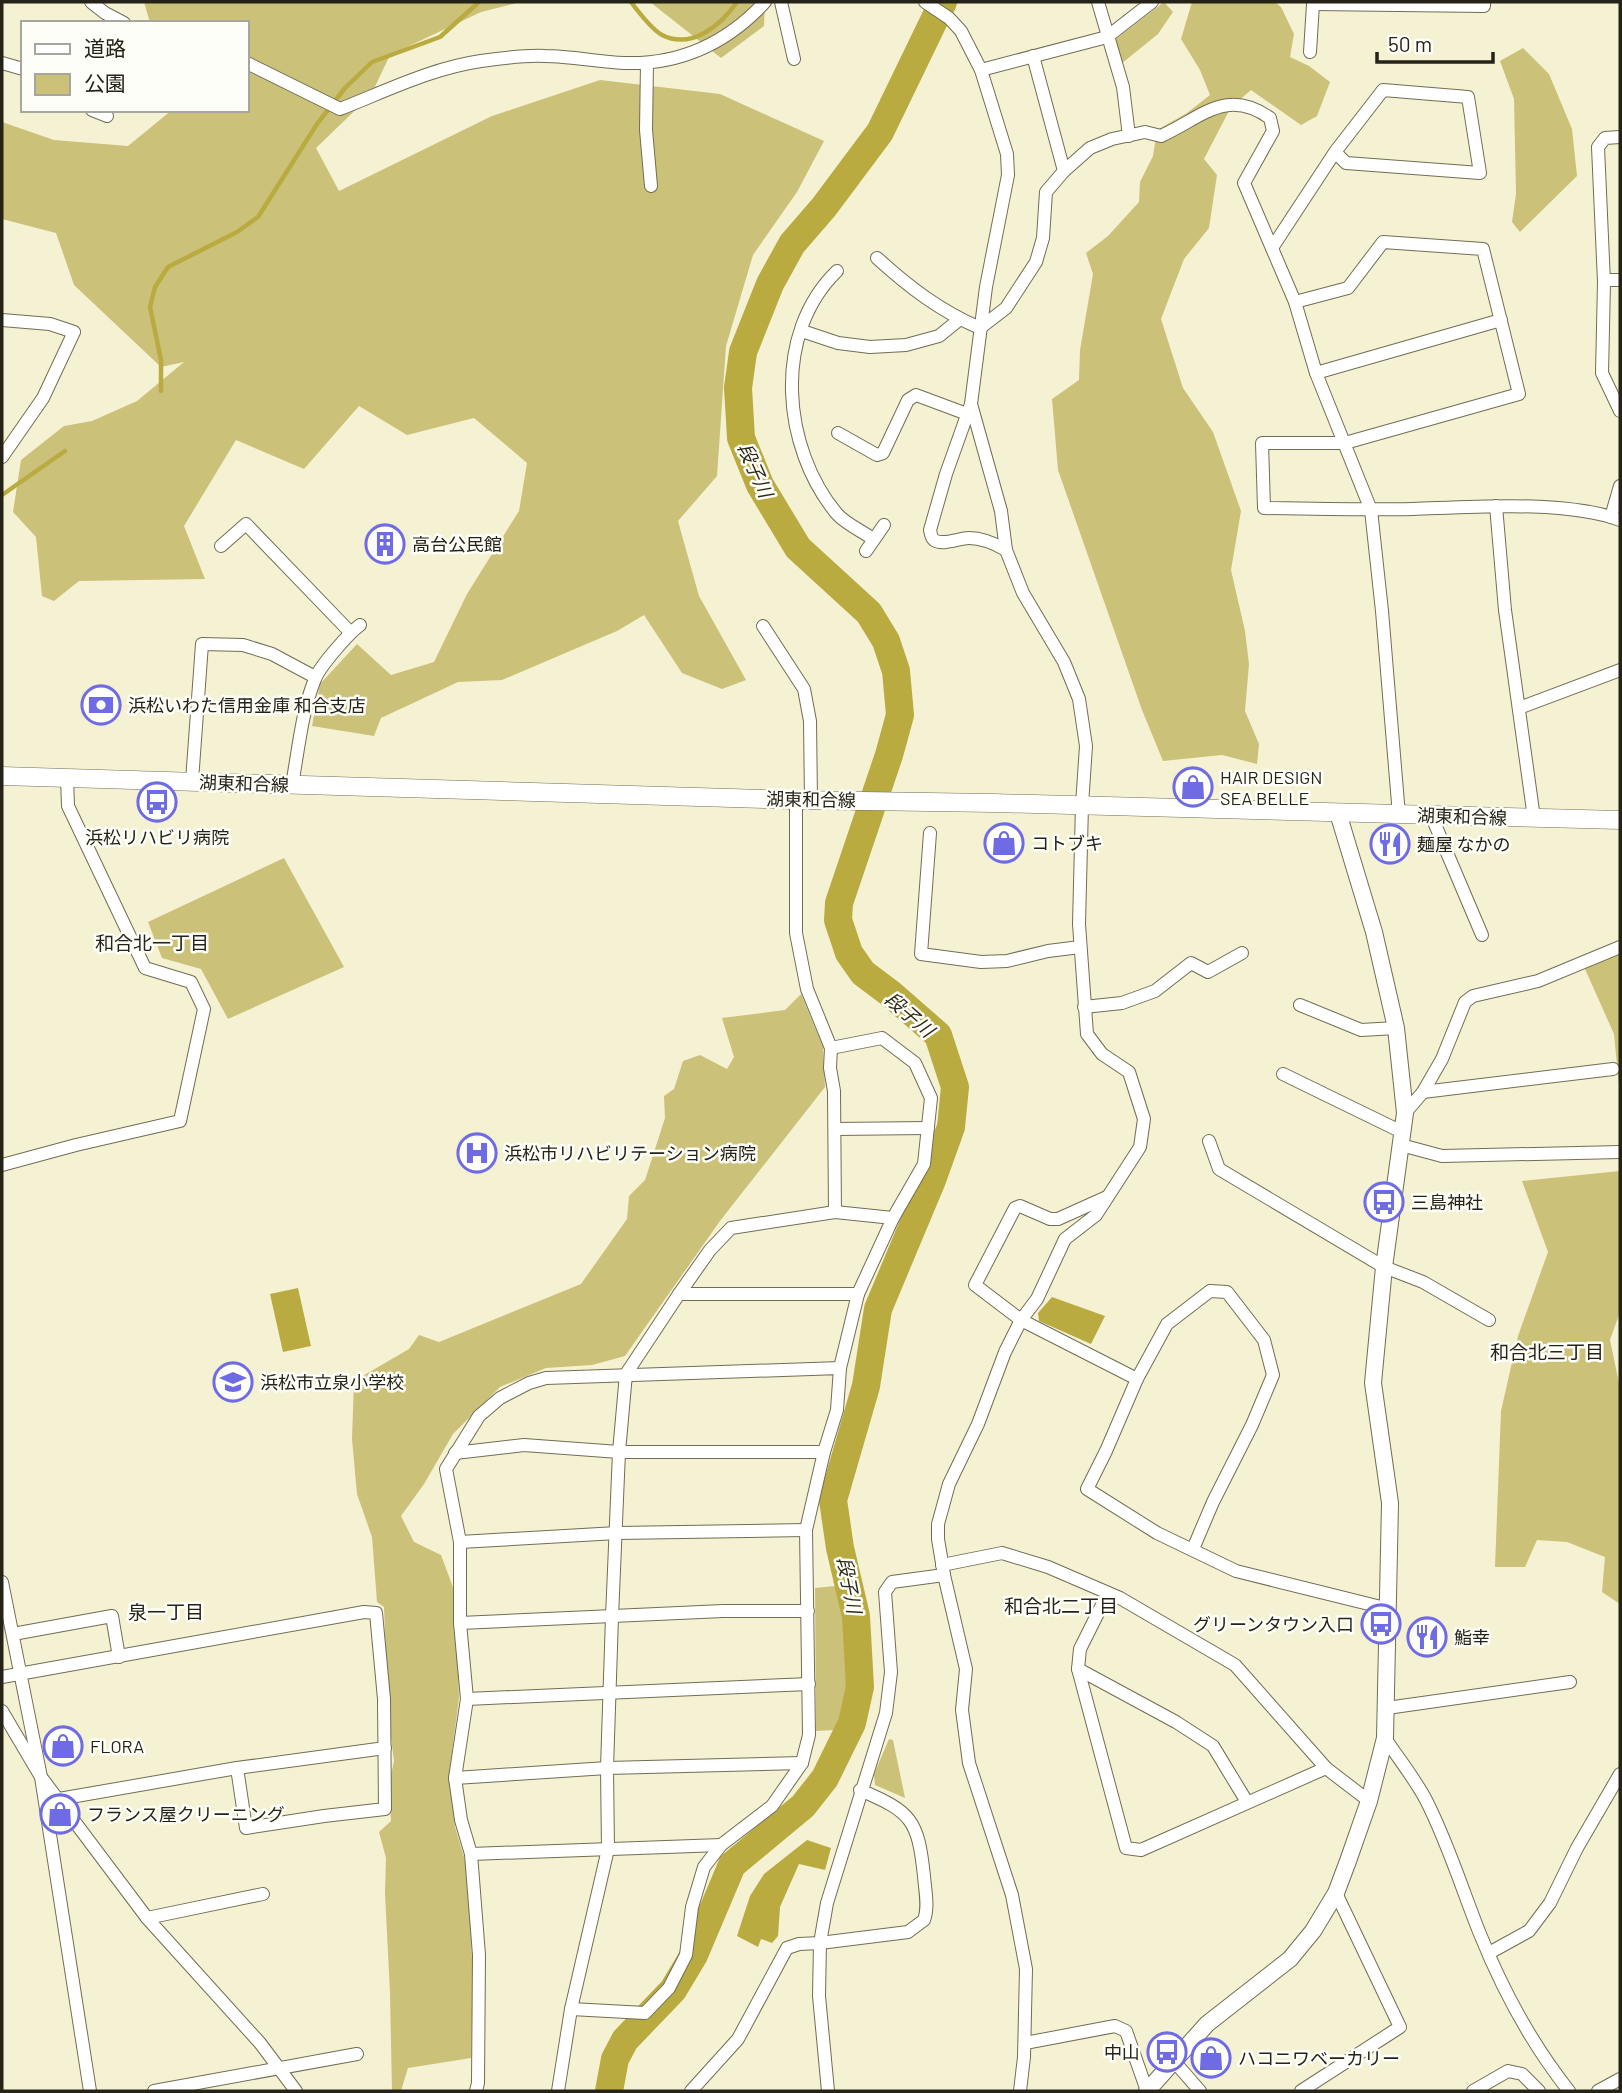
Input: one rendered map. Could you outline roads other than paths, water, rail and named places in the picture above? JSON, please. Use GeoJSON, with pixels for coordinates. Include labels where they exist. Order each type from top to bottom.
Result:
{"type":"FeatureCollection","features":[{"type":"Feature","properties":{"kind":"main road","name":"湖東和合線"},"geometry":{"type":"LineString","coordinates":[[2,776],[804,800],[1620,820]]}},
{"type":"Feature","properties":{"kind":"street"},"geometry":{"type":"LineString","coordinates":[[90,2],[120,21]]}},
{"type":"Feature","properties":{"kind":"street"},"geometry":{"type":"LineString","coordinates":[[248,63],[340,108],[431,72],[479,61],[542,55],[648,63],[697,52],[730,35],[765,2]]}},
{"type":"Feature","properties":{"kind":"street"},"geometry":{"type":"LineString","coordinates":[[781,2],[794,59]]}},
{"type":"Feature","properties":{"kind":"street"},"geometry":{"type":"LineString","coordinates":[[925,2],[961,31],[981,70],[1007,154],[1008,175],[969,409],[930,530],[934,540],[941,542],[970,538],[989,540],[1006,550]]}},
{"type":"Feature","properties":{"kind":"street"},"geometry":{"type":"LineString","coordinates":[[1098,2],[1123,87],[1129,136]]}},
{"type":"Feature","properties":{"kind":"street"},"geometry":{"type":"LineString","coordinates":[[981,70],[1107,37],[1152,2]]}},
{"type":"Feature","properties":{"kind":"street"},"geometry":{"type":"LineString","coordinates":[[1310,51],[1313,3],[1484,6],[1484,2]]}},
{"type":"Feature","properties":{"kind":"street"},"geometry":{"type":"LineString","coordinates":[[1033,56],[1064,171]]}},
{"type":"Feature","properties":{"kind":"street"},"geometry":{"type":"LineString","coordinates":[[2,63],[21,68]]}},
{"type":"Feature","properties":{"kind":"street"},"geometry":{"type":"LineString","coordinates":[[648,63],[646,130],[652,186]]}},
{"type":"Feature","properties":{"kind":"street"},"geometry":{"type":"LineString","coordinates":[[1272,248],[1335,152],[1383,89],[1468,97],[1480,173],[1346,163],[1335,152]]}},
{"type":"Feature","properties":{"kind":"street"},"geometry":{"type":"LineString","coordinates":[[981,328],[1006,308],[1036,262],[1043,238],[1046,192],[1064,171],[1090,148],[1145,132],[1161,136],[1216,106],[1240,104],[1255,108],[1270,118],[1273,131],[1244,183],[1295,302],[1316,373],[1371,510],[1399,814]]}},
{"type":"Feature","properties":{"kind":"street"},"geometry":{"type":"LineString","coordinates":[[97,112],[107,116]]}},
{"type":"Feature","properties":{"kind":"street"},"geometry":{"type":"LineString","coordinates":[[1620,137],[1605,138],[1598,147],[1604,280],[1602,373],[1620,411]]}},
{"type":"Feature","properties":{"kind":"street"},"geometry":{"type":"LineString","coordinates":[[1295,302],[1348,288],[1383,243],[1483,249],[1519,394],[1345,443],[1262,443],[1264,508],[1371,510],[1496,506],[1566,509],[1615,519],[1620,486]]}},
{"type":"Feature","properties":{"kind":"street"},"geometry":{"type":"LineString","coordinates":[[877,258],[933,305],[981,328]]}},
{"type":"Feature","properties":{"kind":"street"},"geometry":{"type":"LineString","coordinates":[[837,271],[824,284],[811,306],[802,331],[792,367],[792,405],[803,454],[817,485],[839,516],[873,538]]}},
{"type":"Feature","properties":{"kind":"street"},"geometry":{"type":"LineString","coordinates":[[1604,280],[1620,280]]}},
{"type":"Feature","properties":{"kind":"street"},"geometry":{"type":"LineString","coordinates":[[802,331],[838,343],[870,348],[906,345],[939,336],[960,319]]}},
{"type":"Feature","properties":{"kind":"street"},"geometry":{"type":"LineString","coordinates":[[2,320],[50,324],[74,332],[43,398],[2,457]]}},
{"type":"Feature","properties":{"kind":"street"},"geometry":{"type":"LineString","coordinates":[[1316,373],[1501,320]]}},
{"type":"Feature","properties":{"kind":"street"},"geometry":{"type":"LineString","coordinates":[[838,433],[877,455],[883,453],[908,400],[916,395],[969,409]]}},
{"type":"Feature","properties":{"kind":"street"},"geometry":{"type":"LineString","coordinates":[[969,409],[1001,511],[1006,550],[1023,593],[1064,662],[1079,699],[1086,746],[1082,805],[1080,947],[1087,1034],[1102,1054],[1129,1072],[1144,1119],[1140,1147],[1096,1215],[1065,1240],[1037,1299],[1021,1320],[1005,1352],[978,1424],[948,1484],[938,1524],[943,1570],[966,1669],[962,1710],[969,1763],[1012,1895],[1026,1969],[1025,2043],[1020,2091]]}},
{"type":"Feature","properties":{"kind":"street"},"geometry":{"type":"LineString","coordinates":[[1496,506],[1505,610],[1534,818]]}},
{"type":"Feature","properties":{"kind":"street"},"geometry":{"type":"LineString","coordinates":[[221,546],[246,524],[355,629],[315,677],[292,785]]}},
{"type":"Feature","properties":{"kind":"street"},"geometry":{"type":"LineString","coordinates":[[866,551],[884,525]]}},
{"type":"Feature","properties":{"kind":"street"},"geometry":{"type":"LineString","coordinates":[[763,626],[804,690],[810,721],[796,933],[807,989],[831,1048],[835,1212]]}},
{"type":"Feature","properties":{"kind":"street"},"geometry":{"type":"LineString","coordinates":[[192,781],[202,643],[243,645],[272,654],[315,677]]}},
{"type":"Feature","properties":{"kind":"street"},"geometry":{"type":"LineString","coordinates":[[1519,708],[1620,670]]}},
{"type":"Feature","properties":{"kind":"street"},"geometry":{"type":"LineString","coordinates":[[2,1165],[180,1121],[204,1009],[191,982],[145,968],[68,806],[67,778]]}},
{"type":"Feature","properties":{"kind":"street"},"geometry":{"type":"LineString","coordinates":[[1147,2091],[1207,2024],[1290,1959],[1313,1931],[1336,1893],[1370,1801],[1385,1738],[1390,1503],[1373,1383],[1384,1267],[1405,1114],[1396,1028],[1374,932],[1338,813]]}},
{"type":"Feature","properties":{"kind":"street"},"geometry":{"type":"LineString","coordinates":[[1431,815],[1482,936]]}},
{"type":"Feature","properties":{"kind":"street"},"geometry":{"type":"LineString","coordinates":[[930,833],[922,954],[981,962],[1007,961],[1080,947]]}},
{"type":"Feature","properties":{"kind":"street"},"geometry":{"type":"LineString","coordinates":[[1405,1114],[1423,1092],[1442,1059],[1465,1002],[1473,996],[1538,981],[1620,947]]}},
{"type":"Feature","properties":{"kind":"street"},"geometry":{"type":"LineString","coordinates":[[1084,1007],[1122,1003],[1155,991],[1191,962],[1208,972],[1242,953]]}},
{"type":"Feature","properties":{"kind":"street"},"geometry":{"type":"LineString","coordinates":[[1300,1005],[1361,1030],[1396,1028]]}},
{"type":"Feature","properties":{"kind":"street"},"geometry":{"type":"LineString","coordinates":[[571,2009],[645,2013],[669,1988],[686,1955],[692,1907],[704,1867],[721,1845],[772,1806],[802,1763],[809,1735],[806,1530],[837,1410],[840,1368],[858,1294],[893,1218],[924,1164],[931,1098],[915,1063],[882,1038],[831,1048]]}},
{"type":"Feature","properties":{"kind":"street"},"geometry":{"type":"LineString","coordinates":[[1423,1092],[1613,1069]]}},
{"type":"Feature","properties":{"kind":"street"},"geometry":{"type":"LineString","coordinates":[[1283,1074],[1402,1138],[1442,1156],[1620,1152]]}},
{"type":"Feature","properties":{"kind":"street"},"geometry":{"type":"LineString","coordinates":[[835,1129],[928,1128]]}},
{"type":"Feature","properties":{"kind":"street"},"geometry":{"type":"LineString","coordinates":[[1209,1141],[1219,1168],[1384,1267],[1423,1282],[1489,1320]]}},
{"type":"Feature","properties":{"kind":"street"},"geometry":{"type":"LineString","coordinates":[[1107,1197],[1058,1219],[1050,1219],[1020,1206],[1016,1208],[975,1285],[1021,1320],[1137,1379]]}},
{"type":"Feature","properties":{"kind":"street"},"geometry":{"type":"LineString","coordinates":[[558,2091],[571,2009],[608,1849],[607,1768],[612,1617],[619,1452],[626,1374],[710,1250],[731,1228],[835,1212],[893,1218]]}},
{"type":"Feature","properties":{"kind":"street"},"geometry":{"type":"LineString","coordinates":[[1193,1549],[1273,1375],[1264,1340],[1227,1292],[1210,1291],[1167,1324],[1137,1379],[1087,1489],[1157,1533],[1236,1571],[1389,1609]]}},
{"type":"Feature","properties":{"kind":"street"},"geometry":{"type":"LineString","coordinates":[[679,1294],[858,1294]]}},
{"type":"Feature","properties":{"kind":"street"},"geometry":{"type":"LineString","coordinates":[[476,2091],[479,1955],[471,1854],[461,1821],[455,1778],[467,1699],[460,1623],[460,1542],[446,1469],[479,1416],[500,1398],[529,1383],[546,1378],[840,1368]]}},
{"type":"Feature","properties":{"kind":"street"},"geometry":{"type":"LineString","coordinates":[[455,1453],[524,1445],[619,1452],[824,1452]]}},
{"type":"Feature","properties":{"kind":"street"},"geometry":{"type":"LineString","coordinates":[[460,1542],[617,1533],[806,1530]]}},
{"type":"Feature","properties":{"kind":"street"},"geometry":{"type":"LineString","coordinates":[[828,2091],[819,1996],[820,1944],[827,1903],[886,1713],[891,1672],[885,1592],[892,1582],[1002,1553],[1048,1567],[1108,1593],[1235,1665],[1326,1768],[1370,1801]]}},
{"type":"Feature","properties":{"kind":"street"},"geometry":{"type":"LineString","coordinates":[[2,1582],[41,1777],[90,2091]]}},
{"type":"Feature","properties":{"kind":"street"},"geometry":{"type":"LineString","coordinates":[[1108,1593],[1080,1649],[1078,1669],[1126,1848],[1141,1850],[1326,1768]]}},
{"type":"Feature","properties":{"kind":"street"},"geometry":{"type":"LineString","coordinates":[[460,1623],[723,1611],[808,1611]]}},
{"type":"Feature","properties":{"kind":"street"},"geometry":{"type":"LineString","coordinates":[[2,1677],[364,1612],[376,1613],[382,1659],[385,1810],[246,1828],[237,1768]]}},
{"type":"Feature","properties":{"kind":"street"},"geometry":{"type":"LineString","coordinates":[[13,1634],[112,1616],[119,1657]]}},
{"type":"Feature","properties":{"kind":"street"},"geometry":{"type":"LineString","coordinates":[[1078,1669],[1176,1722],[1213,1746],[1247,1802]]}},
{"type":"Feature","properties":{"kind":"street"},"geometry":{"type":"LineString","coordinates":[[1387,1708],[1570,1682]]}},
{"type":"Feature","properties":{"kind":"street"},"geometry":{"type":"LineString","coordinates":[[467,1699],[808,1684]]}},
{"type":"Feature","properties":{"kind":"street"},"geometry":{"type":"LineString","coordinates":[[2,1711],[41,1777],[147,1918],[260,2043],[296,2091]]}},
{"type":"Feature","properties":{"kind":"street"},"geometry":{"type":"LineString","coordinates":[[1385,1738],[1425,1798],[1511,2003],[1541,2055],[1569,2091]]}},
{"type":"Feature","properties":{"kind":"street"},"geometry":{"type":"LineString","coordinates":[[59,1799],[237,1768],[385,1748]]}},
{"type":"Feature","properties":{"kind":"street"},"geometry":{"type":"LineString","coordinates":[[455,1778],[607,1768],[802,1763]]}},
{"type":"Feature","properties":{"kind":"street"},"geometry":{"type":"LineString","coordinates":[[1489,1953],[1529,1931],[1550,1903],[1577,1848],[1620,1774]]}},
{"type":"Feature","properties":{"kind":"street"},"geometry":{"type":"LineString","coordinates":[[691,2091],[738,2039],[787,1948],[799,1944],[820,1944],[908,1932],[924,1920],[927,1914],[918,1833],[908,1817],[892,1804],[860,1790]]}},
{"type":"Feature","properties":{"kind":"street"},"geometry":{"type":"LineString","coordinates":[[471,1854],[721,1845]]}},
{"type":"Feature","properties":{"kind":"street"},"geometry":{"type":"LineString","coordinates":[[1301,2091],[1400,2027],[1336,1893]]}},
{"type":"Feature","properties":{"kind":"street"},"geometry":{"type":"LineString","coordinates":[[147,1918],[263,1894]]}},
{"type":"Feature","properties":{"kind":"street"},"geometry":{"type":"LineString","coordinates":[[1025,2043],[1115,2026],[1126,2031],[1147,2091]]}},
{"type":"Feature","properties":{"kind":"street"},"geometry":{"type":"LineString","coordinates":[[154,2091],[357,2054]]}},
{"type":"Feature","properties":{"kind":"street"},"geometry":{"type":"LineString","coordinates":[[1173,2060],[1200,2091]]}},
{"type":"Feature","properties":{"kind":"street"},"geometry":{"type":"LineString","coordinates":[[1472,2091],[1508,2071],[1522,2074],[1539,2091]]}},
{"type":"Feature","properties":{"kind":"street"},"geometry":{"type":"LineString","coordinates":[[1598,2091],[1620,2079]]}},
{"type":"Feature","properties":{"kind":"waterway"},"geometry":{"type":"LineString","coordinates":[[161,391],[161,360],[150,307],[155,287],[168,267],[237,232],[258,217],[317,124],[345,88],[372,62],[440,37],[479,2]]}},
{"type":"Feature","properties":{"kind":"waterway"},"geometry":{"type":"LineString","coordinates":[[631,2],[658,32],[673,39],[705,33],[723,19],[737,2]]}},
{"type":"Feature","properties":{"kind":"waterway","name":"段子川"},"geometry":{"type":"LineString","coordinates":[[609,2091],[615,2059],[625,2040],[673,1990],[694,1955],[732,1865],[803,1806],[825,1778],[852,1723],[860,1687],[856,1616],[840,1548],[833,1500],[866,1386],[878,1309],[951,1127],[955,1087],[938,1035],[863,973],[849,953],[838,920],[839,903],[900,715],[896,671],[886,641],[869,613],[798,548],[760,485],[741,438],[738,388],[743,352],[770,284],[792,244],[824,207],[880,132],[943,2]]}},
{"type":"Feature","properties":{"kind":"waterway"},"geometry":{"type":"LineString","coordinates":[[2,495],[65,451]]}},
{"type":"Feature","properties":{"kind":"place","name":"高台公民館"},"geometry":{"type":"Point","coordinates":[385,544]}},
{"type":"Feature","properties":{"kind":"place","name":"浜松いわた信用金庫 和合支店"},"geometry":{"type":"Point","coordinates":[101,705]}},
{"type":"Feature","properties":{"kind":"place","name":"HAIR DESIGN SEA BELLE"},"geometry":{"type":"Point","coordinates":[1193,787]}},
{"type":"Feature","properties":{"kind":"place","name":"浜松リハビリ病院"},"geometry":{"type":"Point","coordinates":[157,802]}},
{"type":"Feature","properties":{"kind":"place","name":"コトブキ"},"geometry":{"type":"Point","coordinates":[1004,843]}},
{"type":"Feature","properties":{"kind":"place","name":"麺屋 なかの"},"geometry":{"type":"Point","coordinates":[1390,844]}},
{"type":"Feature","properties":{"kind":"place","name":"浜松市リハビリテーション病院"},"geometry":{"type":"Point","coordinates":[477,1153]}},
{"type":"Feature","properties":{"kind":"place","name":"三島神社"},"geometry":{"type":"Point","coordinates":[1384,1202]}},
{"type":"Feature","properties":{"kind":"place","name":"浜松市立泉小学校"},"geometry":{"type":"Point","coordinates":[233,1382]}},
{"type":"Feature","properties":{"kind":"place","name":"グリーンタウン入口"},"geometry":{"type":"Point","coordinates":[1381,1624]}},
{"type":"Feature","properties":{"kind":"place","name":"鮨幸"},"geometry":{"type":"Point","coordinates":[1427,1637]}},
{"type":"Feature","properties":{"kind":"place","name":"FLORA"},"geometry":{"type":"Point","coordinates":[63,1746]}},
{"type":"Feature","properties":{"kind":"place","name":"フランス屋クリーニング"},"geometry":{"type":"Point","coordinates":[60,1814]}},
{"type":"Feature","properties":{"kind":"place","name":"中山"},"geometry":{"type":"Point","coordinates":[1167,2052]}},
{"type":"Feature","properties":{"kind":"place","name":"ハコニワベーカリー"},"geometry":{"type":"Point","coordinates":[1211,2058]}},
{"type":"Feature","properties":{"kind":"district","name":"和合北一丁目"},"geometry":{"type":"Point","coordinates":[152,942]}},
{"type":"Feature","properties":{"kind":"district","name":"和合北三丁目"},"geometry":{"type":"Point","coordinates":[1547,1351]}},
{"type":"Feature","properties":{"kind":"district","name":"和合北二丁目"},"geometry":{"type":"Point","coordinates":[1061,1605]}},
{"type":"Feature","properties":{"kind":"district","name":"泉一丁目"},"geometry":{"type":"Point","coordinates":[166,1611]}}]}
